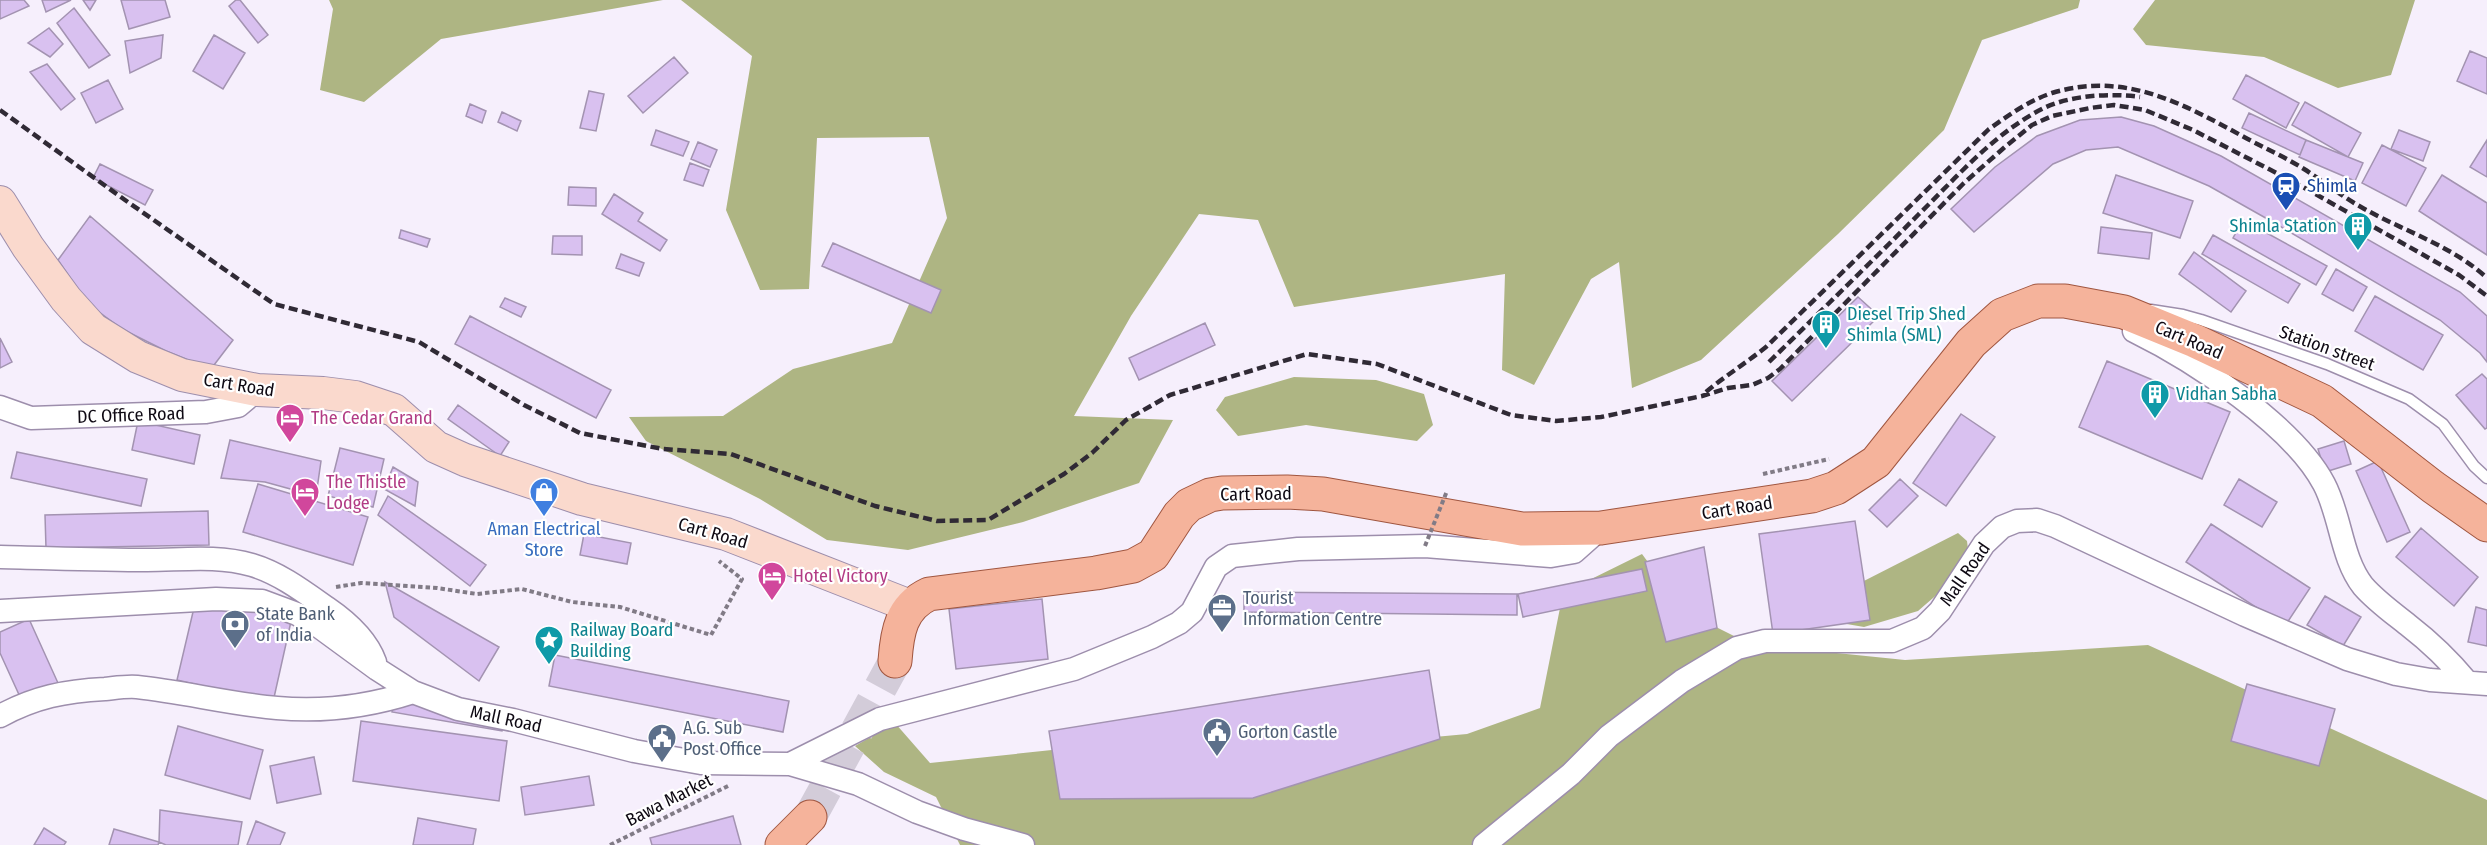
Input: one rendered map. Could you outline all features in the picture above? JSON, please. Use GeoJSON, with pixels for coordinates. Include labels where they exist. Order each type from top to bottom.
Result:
{"type":"FeatureCollection","features":[{"type":"Feature","properties":{"kind":"main road","name":"Cart Road"},"geometry":{"type":"LineString","coordinates":[[0,202],[28,248],[66,299],[93,329],[138,357],[182,375],[257,390],[355,397],[394,410],[436,447],[465,460],[582,499],[726,534],[910,606],[929,594],[1096,573],[1133,566],[1153,555],[1179,515],[1189,505],[1198,499],[1222,493],[1323,494],[1512,529],[1601,528],[1812,496],[1836,488],[1870,468],[1887,452],[1971,343],[1991,324],[2015,309],[2038,301],[2065,300],[2124,312],[2195,341],[2322,401],[2433,487],[2487,525]]}},
{"type":"Feature","properties":{"kind":"main road"},"geometry":{"type":"LineString","coordinates":[[895,661],[898,629],[910,606]]}},
{"type":"Feature","properties":{"kind":"main road"},"geometry":{"type":"LineString","coordinates":[[782,845],[810,817]]}},
{"type":"Feature","properties":{"kind":"street"},"geometry":{"type":"LineString","coordinates":[[2038,301],[2092,314],[2125,327],[2172,351],[2229,390],[2282,433],[2313,467],[2323,483],[2333,503],[2351,561],[2364,587],[2477,683]]}},
{"type":"Feature","properties":{"kind":"street","name":"DC Office Road"},"geometry":{"type":"LineString","coordinates":[[0,407],[31,418],[206,412],[238,406],[257,390]]}},
{"type":"Feature","properties":{"kind":"street","name":"Mall Road"},"geometry":{"type":"LineString","coordinates":[[1484,845],[1571,774],[1618,729],[1682,681],[1737,648],[1766,641],[1892,641],[1923,628],[1940,611],[1984,544],[2002,527],[2017,521],[2037,520],[2055,526],[2245,615],[2347,659],[2396,674],[2430,680],[2477,683]]}},
{"type":"Feature","properties":{"kind":"street"},"geometry":{"type":"LineString","coordinates":[[790,764],[880,719],[1074,669],[1152,637],[1179,623],[1192,612],[1216,567],[1232,556],[1298,549],[1425,546],[1537,556],[1567,555],[1580,548],[1601,528]]}},
{"type":"Feature","properties":{"kind":"street"},"geometry":{"type":"LineString","coordinates":[[0,557],[115,560],[222,558],[253,566],[270,572],[338,615],[372,653],[377,669]]}},
{"type":"Feature","properties":{"kind":"street","name":"Mall Road"},"geometry":{"type":"LineString","coordinates":[[0,611],[216,599],[262,601],[297,614],[321,628],[412,692],[458,709],[513,720],[634,751],[701,763],[790,764],[858,784],[917,812],[964,829],[1023,845]]}},
{"type":"Feature","properties":{"kind":"street"},"geometry":{"type":"LineString","coordinates":[[0,716],[25,702],[68,691],[135,687],[226,702],[290,709],[330,709],[394,698],[412,692]]}},
{"type":"Feature","properties":{"kind":"lane","name":"Station street"},"geometry":{"type":"LineString","coordinates":[[2124,312],[2159,310],[2183,315],[2326,364],[2385,387],[2409,399],[2443,424],[2474,466],[2487,478]]}},
{"type":"Feature","properties":{"kind":"path"},"geometry":{"type":"LineString","coordinates":[[1758,475],[1832,459]]}},
{"type":"Feature","properties":{"kind":"path"},"geometry":{"type":"LineString","coordinates":[[1425,546],[1447,491],[1457,494]]}},
{"type":"Feature","properties":{"kind":"path"},"geometry":{"type":"LineString","coordinates":[[306,593],[361,583],[437,588],[477,594],[522,589],[572,602],[620,607],[711,635],[742,579],[717,559]]}},
{"type":"Feature","properties":{"kind":"path","name":"Bawa Market"},"geometry":{"type":"LineString","coordinates":[[610,845],[732,784]]}},
{"type":"Feature","properties":{"kind":"green space"},"geometry":{"type":"Polygon","coordinates":[[[329,0],[663,0],[441,39],[364,102],[320,90],[333,9],[329,0]]]}},
{"type":"Feature","properties":{"kind":"green space"},"geometry":{"type":"Polygon","coordinates":[[[681,0],[2080,0],[2078,8],[1982,40],[1944,130],[1838,234],[1701,360],[1632,388],[1619,262],[1591,279],[1534,385],[1502,370],[1505,274],[1294,307],[1258,220],[1199,214],[1131,316],[1074,416],[1173,420],[1139,483],[1023,522],[908,550],[827,540],[760,499],[646,441],[629,417],[723,416],[793,369],[892,343],[947,218],[929,137],[817,138],[809,289],[760,290],[726,210],[752,56],[681,0]]]}},
{"type":"Feature","properties":{"kind":"green space"},"geometry":{"type":"Polygon","coordinates":[[[2155,0],[2415,0],[2391,75],[2338,88],[2264,57],[2146,45],[2133,29],[2155,0]]]}},
{"type":"Feature","properties":{"kind":"green space"},"geometry":{"type":"Polygon","coordinates":[[[1294,377],[1376,380],[1424,394],[1433,425],[1417,441],[1306,425],[1238,436],[1216,410],[1225,397],[1294,377]]]}},
{"type":"Feature","properties":{"kind":"green space"},"geometry":{"type":"Polygon","coordinates":[[[1958,533],[1967,541],[1970,566],[1918,611],[1864,627],[1812,618],[1858,584],[1958,533]]]}},
{"type":"Feature","properties":{"kind":"green space"},"geometry":{"type":"Polygon","coordinates":[[[1642,554],[1684,611],[1750,644],[1905,660],[2148,645],[2487,800],[2487,845],[960,845],[936,797],[884,772],[855,746],[895,723],[930,763],[1071,748],[1304,749],[1467,734],[1540,708],[1563,593],[1642,554]]]}},
{"type":"Feature","properties":{"kind":"building"},"geometry":{"type":"Polygon","coordinates":[[[0,0],[24,0],[29,6],[0,19],[0,0]]]}},
{"type":"Feature","properties":{"kind":"building"},"geometry":{"type":"Polygon","coordinates":[[[42,0],[71,0],[46,12],[42,0]]]}},
{"type":"Feature","properties":{"kind":"building"},"geometry":{"type":"Polygon","coordinates":[[[83,0],[96,0],[90,10],[83,0]]]}},
{"type":"Feature","properties":{"kind":"building"},"geometry":{"type":"Polygon","coordinates":[[[121,0],[165,0],[170,17],[129,29],[121,0]]]}},
{"type":"Feature","properties":{"kind":"building"},"geometry":{"type":"Polygon","coordinates":[[[236,0],[240,0],[268,35],[258,43],[229,6],[236,0]]]}},
{"type":"Feature","properties":{"kind":"building"},"geometry":{"type":"Polygon","coordinates":[[[74,8],[110,55],[89,68],[57,23],[74,8]]]}},
{"type":"Feature","properties":{"kind":"building"},"geometry":{"type":"Polygon","coordinates":[[[49,28],[63,44],[50,57],[28,43],[49,28]]]}},
{"type":"Feature","properties":{"kind":"building"},"geometry":{"type":"Polygon","coordinates":[[[163,35],[161,58],[130,73],[125,41],[163,35]]]}},
{"type":"Feature","properties":{"kind":"building"},"geometry":{"type":"Polygon","coordinates":[[[214,35],[245,53],[223,89],[193,71],[214,35]]]}},
{"type":"Feature","properties":{"kind":"building"},"geometry":{"type":"Polygon","coordinates":[[[2470,51],[2487,58],[2487,94],[2457,81],[2470,51]]]}},
{"type":"Feature","properties":{"kind":"building"},"geometry":{"type":"Polygon","coordinates":[[[674,57],[688,73],[643,113],[628,96],[674,57]]]}},
{"type":"Feature","properties":{"kind":"building"},"geometry":{"type":"Polygon","coordinates":[[[47,64],[75,99],[61,110],[30,72],[47,64]]]}},
{"type":"Feature","properties":{"kind":"building"},"geometry":{"type":"Polygon","coordinates":[[[2246,75],[2299,103],[2286,128],[2233,99],[2246,75]]]}},
{"type":"Feature","properties":{"kind":"building"},"geometry":{"type":"Polygon","coordinates":[[[108,80],[123,109],[96,123],[81,93],[108,80]]]}},
{"type":"Feature","properties":{"kind":"building"},"geometry":{"type":"Polygon","coordinates":[[[589,91],[604,94],[596,131],[580,128],[589,91]]]}},
{"type":"Feature","properties":{"kind":"building"},"geometry":{"type":"Polygon","coordinates":[[[2305,102],[2361,133],[2348,157],[2292,125],[2305,102]]]}},
{"type":"Feature","properties":{"kind":"building"},"geometry":{"type":"Polygon","coordinates":[[[470,104],[486,111],[482,123],[466,116],[470,104]]]}},
{"type":"Feature","properties":{"kind":"building"},"geometry":{"type":"Polygon","coordinates":[[[502,112],[521,121],[517,131],[498,122],[502,112]]]}},
{"type":"Feature","properties":{"kind":"building"},"geometry":{"type":"Polygon","coordinates":[[[2249,113],[2306,140],[2300,155],[2242,128],[2249,113]]]}},
{"type":"Feature","properties":{"kind":"building","name":"Shimla Station"},"geometry":{"type":"Polygon","coordinates":[[[2121,117],[2154,126],[2221,156],[2460,292],[2487,316],[2487,362],[2480,353],[2440,320],[2271,221],[2209,186],[2118,147],[2086,150],[2053,164],[1974,232],[1951,209],[1995,167],[2037,136],[2080,120],[2121,117]]]}},
{"type":"Feature","properties":{"kind":"building"},"geometry":{"type":"Polygon","coordinates":[[[656,130],[689,142],[683,156],[651,145],[656,130]]]}},
{"type":"Feature","properties":{"kind":"building"},"geometry":{"type":"Polygon","coordinates":[[[2399,130],[2430,142],[2423,161],[2391,149],[2399,130]]]}},
{"type":"Feature","properties":{"kind":"building"},"geometry":{"type":"Polygon","coordinates":[[[2306,140],[2363,163],[2355,181],[2299,157],[2306,140]]]}},
{"type":"Feature","properties":{"kind":"building"},"geometry":{"type":"Polygon","coordinates":[[[2487,140],[2487,177],[2470,167],[2487,140]]]}},
{"type":"Feature","properties":{"kind":"building"},"geometry":{"type":"Polygon","coordinates":[[[698,142],[717,150],[710,167],[691,159],[698,142]]]}},
{"type":"Feature","properties":{"kind":"building"},"geometry":{"type":"Polygon","coordinates":[[[2382,145],[2426,168],[2406,206],[2362,183],[2382,145]]]}},
{"type":"Feature","properties":{"kind":"building"},"geometry":{"type":"Polygon","coordinates":[[[690,163],[709,170],[703,186],[684,180],[690,163]]]}},
{"type":"Feature","properties":{"kind":"building"},"geometry":{"type":"Polygon","coordinates":[[[100,164],[153,190],[145,205],[93,178],[100,164]]]}},
{"type":"Feature","properties":{"kind":"building"},"geometry":{"type":"Polygon","coordinates":[[[2116,175],[2193,201],[2180,238],[2103,213],[2116,175]]]}},
{"type":"Feature","properties":{"kind":"building"},"geometry":{"type":"Polygon","coordinates":[[[2442,175],[2487,203],[2487,255],[2419,211],[2442,175]]]}},
{"type":"Feature","properties":{"kind":"building"},"geometry":{"type":"Polygon","coordinates":[[[569,187],[596,188],[596,206],[568,205],[569,187]]]}},
{"type":"Feature","properties":{"kind":"building"},"geometry":{"type":"Polygon","coordinates":[[[614,194],[643,213],[638,221],[667,240],[660,251],[602,214],[614,194]]]}},
{"type":"Feature","properties":{"kind":"building"},"geometry":{"type":"Polygon","coordinates":[[[90,216],[233,340],[211,369],[166,351],[122,329],[87,303],[58,260],[90,216]]]}},
{"type":"Feature","properties":{"kind":"building"},"geometry":{"type":"Polygon","coordinates":[[[2243,220],[2327,266],[2316,285],[2233,238],[2243,220]]]}},
{"type":"Feature","properties":{"kind":"building"},"geometry":{"type":"Polygon","coordinates":[[[2101,227],[2152,233],[2149,259],[2098,253],[2101,227]]]}},
{"type":"Feature","properties":{"kind":"building"},"geometry":{"type":"Polygon","coordinates":[[[401,230],[430,239],[427,247],[399,238],[401,230]]]}},
{"type":"Feature","properties":{"kind":"building"},"geometry":{"type":"Polygon","coordinates":[[[2213,235],[2300,284],[2288,303],[2202,254],[2213,235]]]}},
{"type":"Feature","properties":{"kind":"building"},"geometry":{"type":"Polygon","coordinates":[[[553,236],[582,236],[582,255],[552,254],[553,236]]]}},
{"type":"Feature","properties":{"kind":"building"},"geometry":{"type":"Polygon","coordinates":[[[833,243],[941,290],[931,313],[822,266],[833,243]]]}},
{"type":"Feature","properties":{"kind":"building"},"geometry":{"type":"Polygon","coordinates":[[[2194,252],[2246,291],[2231,312],[2179,274],[2194,252]]]}},
{"type":"Feature","properties":{"kind":"building"},"geometry":{"type":"Polygon","coordinates":[[[621,254],[644,263],[639,276],[616,268],[621,254]]]}},
{"type":"Feature","properties":{"kind":"building"},"geometry":{"type":"Polygon","coordinates":[[[2336,269],[2367,287],[2353,311],[2322,294],[2336,269]]]}},
{"type":"Feature","properties":{"kind":"building"},"geometry":{"type":"Polygon","coordinates":[[[2375,296],[2443,335],[2423,370],[2355,331],[2375,296]]]}},
{"type":"Feature","properties":{"kind":"building","name":"Diesel Trip Shed Shimla (SML)"},"geometry":{"type":"Polygon","coordinates":[[[1858,297],[1879,316],[1792,401],[1772,381],[1858,297]]]}},
{"type":"Feature","properties":{"kind":"building"},"geometry":{"type":"Polygon","coordinates":[[[505,298],[526,307],[521,317],[500,307],[505,298]]]}},
{"type":"Feature","properties":{"kind":"building"},"geometry":{"type":"Polygon","coordinates":[[[470,316],[611,390],[596,418],[455,344],[470,316]]]}},
{"type":"Feature","properties":{"kind":"building"},"geometry":{"type":"Polygon","coordinates":[[[1205,323],[1215,345],[1139,380],[1129,358],[1205,323]]]}},
{"type":"Feature","properties":{"kind":"building"},"geometry":{"type":"Polygon","coordinates":[[[0,338],[12,362],[0,368],[0,338]]]}},
{"type":"Feature","properties":{"kind":"building","name":"Vidhan Sabha"},"geometry":{"type":"Polygon","coordinates":[[[2107,361],[2230,412],[2202,479],[2079,427],[2107,361]]]}},
{"type":"Feature","properties":{"kind":"building"},"geometry":{"type":"Polygon","coordinates":[[[2482,374],[2487,379],[2487,428],[2485,429],[2456,395],[2482,374]]]}},
{"type":"Feature","properties":{"kind":"building"},"geometry":{"type":"Polygon","coordinates":[[[458,405],[509,442],[500,456],[448,419],[458,405]]]}},
{"type":"Feature","properties":{"kind":"building"},"geometry":{"type":"Polygon","coordinates":[[[1961,414],[1995,437],[1946,506],[1913,483],[1961,414]]]}},
{"type":"Feature","properties":{"kind":"building"},"geometry":{"type":"Polygon","coordinates":[[[138,421],[200,435],[194,464],[132,450],[138,421]]]}},
{"type":"Feature","properties":{"kind":"building"},"geometry":{"type":"Polygon","coordinates":[[[230,440],[321,461],[316,496],[265,482],[221,478],[230,440]]]}},
{"type":"Feature","properties":{"kind":"building"},"geometry":{"type":"Polygon","coordinates":[[[2344,441],[2351,464],[2325,472],[2318,449],[2344,441]]]}},
{"type":"Feature","properties":{"kind":"building"},"geometry":{"type":"Polygon","coordinates":[[[340,448],[384,459],[373,507],[328,496],[340,448]]]}},
{"type":"Feature","properties":{"kind":"building"},"geometry":{"type":"Polygon","coordinates":[[[17,452],[147,479],[141,506],[11,478],[17,452]]]}},
{"type":"Feature","properties":{"kind":"building"},"geometry":{"type":"Polygon","coordinates":[[[2378,461],[2410,532],[2387,542],[2356,471],[2378,461]]]}},
{"type":"Feature","properties":{"kind":"building"},"geometry":{"type":"Polygon","coordinates":[[[393,467],[418,482],[415,506],[384,489],[393,467]]]}},
{"type":"Feature","properties":{"kind":"building"},"geometry":{"type":"Polygon","coordinates":[[[1900,479],[1918,496],[1887,527],[1869,510],[1900,479]]]}},
{"type":"Feature","properties":{"kind":"building"},"geometry":{"type":"Polygon","coordinates":[[[2239,479],[2277,502],[2262,527],[2224,505],[2239,479]]]}},
{"type":"Feature","properties":{"kind":"building"},"geometry":{"type":"Polygon","coordinates":[[[258,484],[368,517],[353,565],[243,532],[258,484]]]}},
{"type":"Feature","properties":{"kind":"building"},"geometry":{"type":"Polygon","coordinates":[[[388,496],[486,565],[470,586],[378,515],[388,496]]]}},
{"type":"Feature","properties":{"kind":"building"},"geometry":{"type":"Polygon","coordinates":[[[208,511],[209,545],[46,548],[45,515],[208,511]]]}},
{"type":"Feature","properties":{"kind":"building"},"geometry":{"type":"Polygon","coordinates":[[[1855,521],[1870,620],[1773,634],[1759,534],[1855,521]]]}},
{"type":"Feature","properties":{"kind":"building"},"geometry":{"type":"Polygon","coordinates":[[[2211,524],[2310,588],[2285,626],[2186,562],[2211,524]]]}},
{"type":"Feature","properties":{"kind":"building"},"geometry":{"type":"Polygon","coordinates":[[[2421,528],[2478,577],[2454,606],[2396,557],[2421,528]]]}},
{"type":"Feature","properties":{"kind":"building"},"geometry":{"type":"Polygon","coordinates":[[[584,534],[631,543],[627,564],[580,555],[584,534]]]}},
{"type":"Feature","properties":{"kind":"building"},"geometry":{"type":"Polygon","coordinates":[[[1704,547],[1717,628],[1666,642],[1645,562],[1704,547]]]}},
{"type":"Feature","properties":{"kind":"building"},"geometry":{"type":"Polygon","coordinates":[[[1642,569],[1647,591],[1523,617],[1518,594],[1642,569]]]}},
{"type":"Feature","properties":{"kind":"building"},"geometry":{"type":"Polygon","coordinates":[[[385,582],[499,647],[479,681],[394,617],[385,582]]]}},
{"type":"Feature","properties":{"kind":"building"},"geometry":{"type":"Polygon","coordinates":[[[1244,592],[1517,594],[1517,615],[1244,612],[1244,592]]]}},
{"type":"Feature","properties":{"kind":"building","name":"State Bank of India"},"geometry":{"type":"Polygon","coordinates":[[[197,595],[292,617],[273,702],[177,680],[197,595]]]}},
{"type":"Feature","properties":{"kind":"building"},"geometry":{"type":"Polygon","coordinates":[[[2325,596],[2361,617],[2343,646],[2307,625],[2325,596]]]}},
{"type":"Feature","properties":{"kind":"building"},"geometry":{"type":"Polygon","coordinates":[[[1042,599],[1048,659],[956,669],[949,609],[1042,599]]]}},
{"type":"Feature","properties":{"kind":"building"},"geometry":{"type":"Polygon","coordinates":[[[2476,607],[2487,610],[2487,646],[2468,642],[2476,607]]]}},
{"type":"Feature","properties":{"kind":"building"},"geometry":{"type":"Polygon","coordinates":[[[29,619],[58,683],[21,699],[0,653],[0,632],[29,619]]]}},
{"type":"Feature","properties":{"kind":"building"},"geometry":{"type":"Polygon","coordinates":[[[555,655],[789,701],[783,732],[549,686],[555,655]]]}},
{"type":"Feature","properties":{"kind":"building"},"geometry":{"type":"Polygon","coordinates":[[[1429,670],[1440,739],[1253,798],[1060,799],[1049,731],[1429,670]]]}},
{"type":"Feature","properties":{"kind":"building"},"geometry":{"type":"Polygon","coordinates":[[[2247,684],[2335,709],[2319,766],[2231,741],[2247,684]]]}},
{"type":"Feature","properties":{"kind":"building"},"geometry":{"type":"Polygon","coordinates":[[[396,689],[506,708],[502,731],[392,712],[396,689]]]}},
{"type":"Feature","properties":{"kind":"building"},"geometry":{"type":"Polygon","coordinates":[[[361,721],[507,741],[499,801],[353,781],[361,721]]]}},
{"type":"Feature","properties":{"kind":"building"},"geometry":{"type":"Polygon","coordinates":[[[178,726],[263,750],[250,799],[165,775],[178,726]]]}},
{"type":"Feature","properties":{"kind":"building"},"geometry":{"type":"Polygon","coordinates":[[[314,757],[321,794],[277,803],[270,766],[314,757]]]}},
{"type":"Feature","properties":{"kind":"building"},"geometry":{"type":"Polygon","coordinates":[[[589,776],[594,805],[525,815],[521,787],[589,776]]]}},
{"type":"Feature","properties":{"kind":"building"},"geometry":{"type":"Polygon","coordinates":[[[160,810],[242,822],[238,845],[166,845],[159,842],[160,810]]]}},
{"type":"Feature","properties":{"kind":"building"},"geometry":{"type":"Polygon","coordinates":[[[733,816],[741,845],[652,845],[650,838],[733,816]]]}},
{"type":"Feature","properties":{"kind":"building"},"geometry":{"type":"Polygon","coordinates":[[[418,818],[476,829],[473,845],[413,845],[418,818]]]}},
{"type":"Feature","properties":{"kind":"building"},"geometry":{"type":"Polygon","coordinates":[[[256,821],[285,833],[280,845],[247,845],[256,821]]]}},
{"type":"Feature","properties":{"kind":"building"},"geometry":{"type":"Polygon","coordinates":[[[44,828],[66,842],[64,845],[34,845],[44,828]]]}},
{"type":"Feature","properties":{"kind":"building"},"geometry":{"type":"Polygon","coordinates":[[[114,829],[159,842],[158,845],[109,845],[114,829]]]}},
{"type":"Feature","properties":{"kind":"tunnel"},"geometry":{"type":"LineString","coordinates":[[810,817],[895,661]]}},
{"type":"Feature","properties":{"kind":"railway"},"geometry":{"type":"LineString","coordinates":[[1706,392],[1766,347],[1989,129],[2035,100],[2078,87],[2128,88],[2175,102],[2297,165],[2361,207],[2458,256],[2487,278]]}},
{"type":"Feature","properties":{"kind":"railway"},"geometry":{"type":"LineString","coordinates":[[1769,362],[1994,141],[2028,117],[2057,103],[2105,95],[2140,97]]}},
{"type":"Feature","properties":{"kind":"railway"},"geometry":{"type":"LineString","coordinates":[[0,110],[274,304],[419,342],[524,405],[580,433],[663,449],[731,454],[875,506],[937,521],[988,520],[1064,474],[1092,453],[1126,420],[1170,395],[1307,354],[1377,364],[1511,415],[1556,421],[1601,417],[1702,396],[1728,388],[1752,385],[1768,378],[1780,369],[1964,183],[2006,146],[2032,125],[2052,116],[2090,108],[2114,105],[2145,110],[2193,130],[2294,182],[2459,275],[2487,296]]}},
{"type":"Feature","properties":{"kind":"place","name":"Shimla"},"geometry":{"type":"Point","coordinates":[2286,212]}},
{"type":"Feature","properties":{"kind":"place","name":"Shimla Station"},"geometry":{"type":"Point","coordinates":[2358,252]}},
{"type":"Feature","properties":{"kind":"place","name":"Diesel Trip Shed Shimla (SML)"},"geometry":{"type":"Point","coordinates":[1826,350]}},
{"type":"Feature","properties":{"kind":"place","name":"Vidhan Sabha"},"geometry":{"type":"Point","coordinates":[2155,420]}},
{"type":"Feature","properties":{"kind":"place","name":"The Cedar Grand"},"geometry":{"type":"Point","coordinates":[290,444]}},
{"type":"Feature","properties":{"kind":"place","name":"The Thistle Lodge"},"geometry":{"type":"Point","coordinates":[305,518]}},
{"type":"Feature","properties":{"kind":"place","name":"Aman Electrical Store"},"geometry":{"type":"Point","coordinates":[544,518]}},
{"type":"Feature","properties":{"kind":"place","name":"Hotel Victory"},"geometry":{"type":"Point","coordinates":[772,602]}},
{"type":"Feature","properties":{"kind":"place","name":"Tourist Information Centre"},"geometry":{"type":"Point","coordinates":[1222,634]}},
{"type":"Feature","properties":{"kind":"place","name":"State Bank of India"},"geometry":{"type":"Point","coordinates":[235,650]}},
{"type":"Feature","properties":{"kind":"place","name":"Railway Board Building"},"geometry":{"type":"Point","coordinates":[549,666]}},
{"type":"Feature","properties":{"kind":"place","name":"Gorton Castle"},"geometry":{"type":"Point","coordinates":[1217,758]}},
{"type":"Feature","properties":{"kind":"place","name":"A.G. Sub Post Office"},"geometry":{"type":"Point","coordinates":[662,764]}}]}
